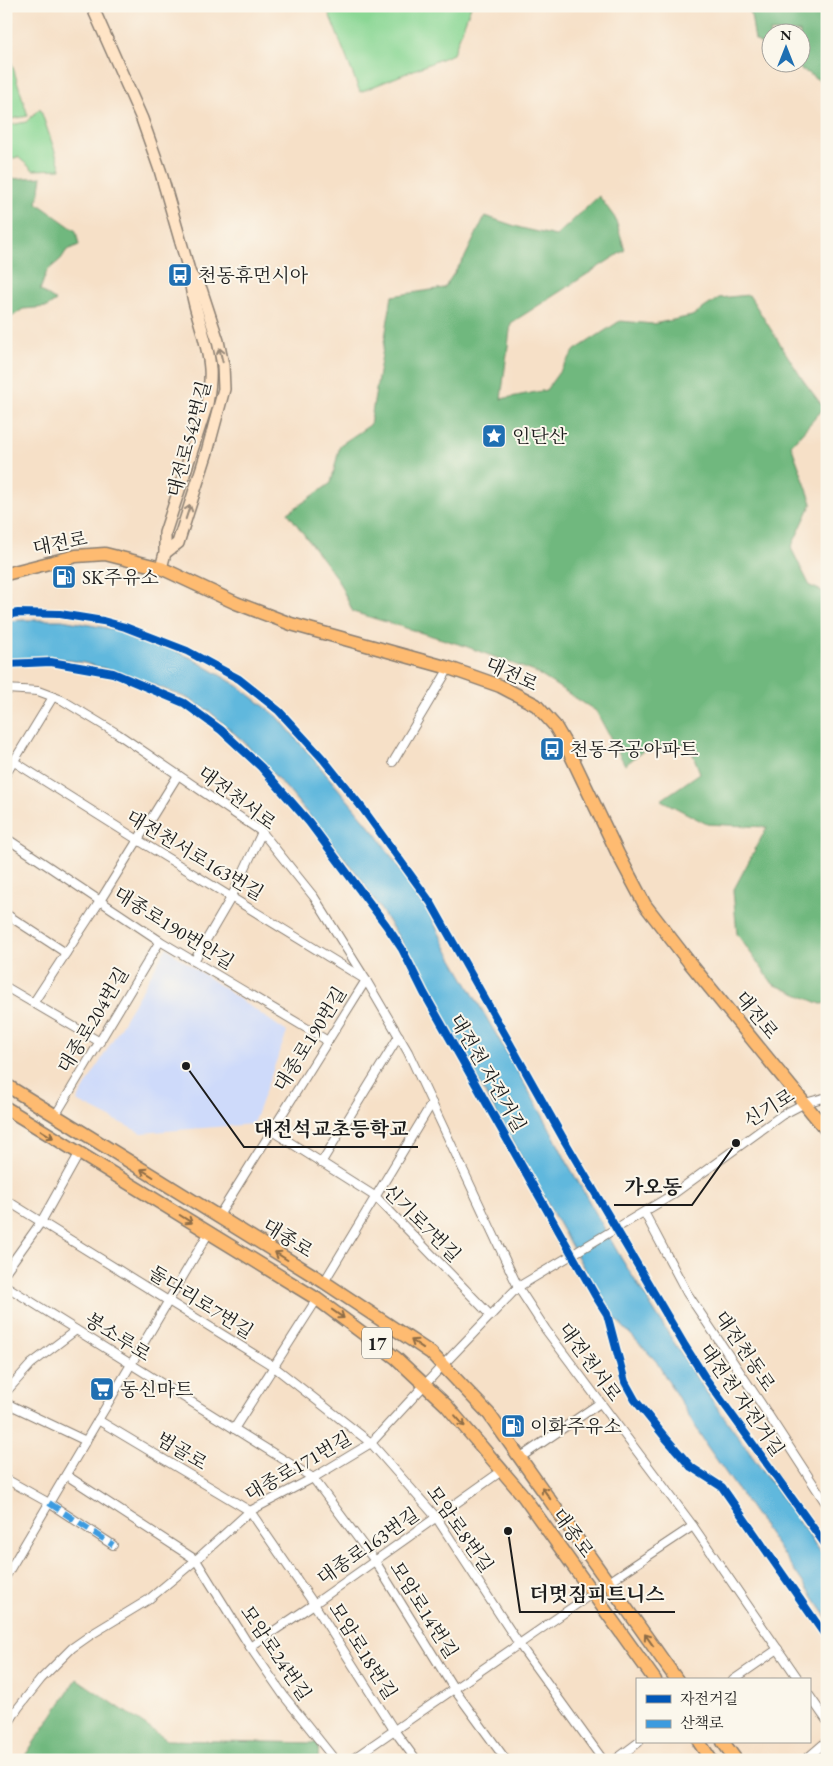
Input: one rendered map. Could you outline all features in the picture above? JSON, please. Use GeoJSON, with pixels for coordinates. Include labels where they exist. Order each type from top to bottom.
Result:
{"type":"FeatureCollection","features":[{"type":"Feature","properties":{"kind":"main road","name":"대전로542번길"},"geometry":{"type":"LineString","coordinates":[[92,6],[142,119],[160,170],[190,274],[201,289],[218,341],[223,365],[224,389],[209,443],[178,543],[165,553],[161,568]]}},
{"type":"Feature","properties":{"kind":"main road","name":"대전로"},"geometry":{"type":"LineString","coordinates":[[6,574],[76,556],[105,554],[161,568],[236,603],[291,624],[449,668],[500,686],[536,705],[555,726],[566,745],[618,854],[645,905],[827,1131]]}},
{"type":"Feature","properties":{"kind":"main road","name":"대종로"},"geometry":{"type":"LineString","coordinates":[[6,1085],[324,1282],[431,1353],[489,1414],[676,1678]]}},
{"type":"Feature","properties":{"kind":"main road","name":"대종로"},"geometry":{"type":"LineString","coordinates":[[6,1108],[316,1299],[396,1358],[446,1405],[503,1470],[653,1678]]}},
{"type":"Feature","properties":{"kind":"main road"},"geometry":{"type":"LineString","coordinates":[[700,1744],[711,1760]]}},
{"type":"Feature","properties":{"kind":"main road"},"geometry":{"type":"LineString","coordinates":[[724,1744],[736,1760]]}},
{"type":"Feature","properties":{"kind":"street"},"geometry":{"type":"LineString","coordinates":[[827,296],[827,307]]}},
{"type":"Feature","properties":{"kind":"street"},"geometry":{"type":"LineString","coordinates":[[393,762],[449,668]]}},
{"type":"Feature","properties":{"kind":"street","name":"대전천서로"},"geometry":{"type":"LineString","coordinates":[[6,688],[38,692],[62,700],[118,734],[262,832],[314,897],[408,1052],[518,1287],[546,1330],[693,1526],[798,1678]]}},
{"type":"Feature","properties":{"kind":"street"},"geometry":{"type":"LineString","coordinates":[[6,774],[10,761],[53,697]]}},
{"type":"Feature","properties":{"kind":"street","name":"대전천서로163번길"},"geometry":{"type":"LineString","coordinates":[[10,761],[366,980]]}},
{"type":"Feature","properties":{"kind":"street"},"geometry":{"type":"LineString","coordinates":[[34,1002],[100,901],[178,775]]}},
{"type":"Feature","properties":{"kind":"street"},"geometry":{"type":"LineString","coordinates":[[194,961],[232,896],[262,832]]}},
{"type":"Feature","properties":{"kind":"street","name":"대종로190번안길"},"geometry":{"type":"LineString","coordinates":[[6,838],[160,941],[328,1041]]}},
{"type":"Feature","properties":{"kind":"street"},"geometry":{"type":"LineString","coordinates":[[6,914],[66,953]]}},
{"type":"Feature","properties":{"kind":"street","name":"대종로204번길"},"geometry":{"type":"LineString","coordinates":[[54,1116],[160,941]]}},
{"type":"Feature","properties":{"kind":"street","name":"대종로190번길"},"geometry":{"type":"LineString","coordinates":[[218,1217],[366,980]]}},
{"type":"Feature","properties":{"kind":"street"},"geometry":{"type":"LineString","coordinates":[[6,987],[100,1042]]}},
{"type":"Feature","properties":{"kind":"street"},"geometry":{"type":"LineString","coordinates":[[321,1163],[398,1036]]}},
{"type":"Feature","properties":{"kind":"street","name":"신기로"},"geometry":{"type":"LineString","coordinates":[[529,1280],[672,1195],[782,1115],[805,1103],[827,1096]]}},
{"type":"Feature","properties":{"kind":"street"},"geometry":{"type":"LineString","coordinates":[[324,1282],[432,1103]]}},
{"type":"Feature","properties":{"kind":"street","name":"신기로7번길"},"geometry":{"type":"LineString","coordinates":[[272,1132],[376,1197],[491,1316]]}},
{"type":"Feature","properties":{"kind":"street"},"geometry":{"type":"LineString","coordinates":[[6,1271],[41,1222],[80,1154]]}},
{"type":"Feature","properties":{"kind":"street","name":"돌다리로7번길"},"geometry":{"type":"LineString","coordinates":[[6,1200],[273,1366],[371,1443]]}},
{"type":"Feature","properties":{"kind":"street","name":"대전천동로"},"geometry":{"type":"LineString","coordinates":[[644,1212],[686,1293],[827,1505]]}},
{"type":"Feature","properties":{"kind":"street"},"geometry":{"type":"LineString","coordinates":[[6,1576],[208,1234]]}},
{"type":"Feature","properties":{"kind":"street","name":"대종로171번길"},"geometry":{"type":"LineString","coordinates":[[7,1725],[41,1680],[72,1648],[148,1600],[250,1511],[314,1478],[371,1443],[518,1287],[529,1280]]}},
{"type":"Feature","properties":{"kind":"street","name":"봉소루로"},"geometry":{"type":"LineString","coordinates":[[6,1286],[314,1478]]}},
{"type":"Feature","properties":{"kind":"street"},"geometry":{"type":"LineString","coordinates":[[234,1429],[316,1299]]}},
{"type":"Feature","properties":{"kind":"street"},"geometry":{"type":"LineString","coordinates":[[6,1392],[31,1364],[76,1330]]}},
{"type":"Feature","properties":{"kind":"street"},"geometry":{"type":"LineString","coordinates":[[6,1403],[86,1441]]}},
{"type":"Feature","properties":{"kind":"street"},"geometry":{"type":"LineString","coordinates":[[521,1457],[600,1403]]}},
{"type":"Feature","properties":{"kind":"street","name":"범골로"},"geometry":{"type":"LineString","coordinates":[[98,1420],[250,1511]]}},
{"type":"Feature","properties":{"kind":"street","name":"모암로8번길"},"geometry":{"type":"LineString","coordinates":[[371,1443],[436,1517],[519,1644],[603,1760]]}},
{"type":"Feature","properties":{"kind":"street","name":"대종로163번길"},"geometry":{"type":"LineString","coordinates":[[250,1647],[503,1470]]}},
{"type":"Feature","properties":{"kind":"street"},"geometry":{"type":"LineString","coordinates":[[66,1475],[196,1560]]}},
{"type":"Feature","properties":{"kind":"street","name":"모암로14번길"},"geometry":{"type":"LineString","coordinates":[[314,1478],[375,1561],[454,1689],[506,1760]]}},
{"type":"Feature","properties":{"kind":"street"},"geometry":{"type":"LineString","coordinates":[[6,1479],[49,1503],[113,1545]]}},
{"type":"Feature","properties":{"kind":"street","name":"모암로18번길"},"geometry":{"type":"LineString","coordinates":[[250,1511],[314,1604],[394,1730],[416,1760]]}},
{"type":"Feature","properties":{"kind":"street"},"geometry":{"type":"LineString","coordinates":[[609,1582],[693,1526]]}},
{"type":"Feature","properties":{"kind":"street","name":"모암로24번길"},"geometry":{"type":"LineString","coordinates":[[196,1560],[250,1647],[284,1696],[335,1760]]}},
{"type":"Feature","properties":{"kind":"street"},"geometry":{"type":"LineString","coordinates":[[351,1760],[593,1593]]}},
{"type":"Feature","properties":{"kind":"street"},"geometry":{"type":"LineString","coordinates":[[736,1678],[778,1649]]}},
{"type":"Feature","properties":{"kind":"street"},"geometry":{"type":"LineString","coordinates":[[810,1696],[827,1720]]}},
{"type":"Feature","properties":{"kind":"street"},"geometry":{"type":"LineString","coordinates":[[805,1760],[827,1741]]}},
{"type":"Feature","properties":{"kind":"street"},"geometry":{"type":"LineString","coordinates":[[615,1760],[636,1744]]}},
{"type":"Feature","properties":{"kind":"shaded area"},"geometry":{"type":"Polygon","coordinates":[[[167,947],[174,954],[287,1032],[253,1124],[141,1133],[77,1101],[167,947]]]}},
{"type":"Feature","properties":{"kind":"green space"},"geometry":{"type":"Polygon","coordinates":[[[326,6],[471,6],[453,54],[360,92],[326,6]]]}},
{"type":"Feature","properties":{"kind":"green space"},"geometry":{"type":"Polygon","coordinates":[[[723,6],[827,6],[827,85],[806,72],[810,72],[810,22],[760,22],[760,43],[755,40],[750,9],[723,6]]]}},
{"type":"Feature","properties":{"kind":"green space"},"geometry":{"type":"Polygon","coordinates":[[[6,45],[28,116],[6,120],[6,45]]]}},
{"type":"Feature","properties":{"kind":"green space"},"geometry":{"type":"Polygon","coordinates":[[[40,108],[61,169],[33,170],[18,157],[6,160],[6,126],[26,122],[40,108]]]}},
{"type":"Feature","properties":{"kind":"green space"},"geometry":{"type":"Polygon","coordinates":[[[42,177],[37,203],[76,231],[79,245],[67,250],[61,259],[47,271],[40,290],[56,301],[47,307],[23,309],[6,321],[6,188],[8,179],[42,177]]]}},
{"type":"Feature","properties":{"kind":"green space"},"geometry":{"type":"Polygon","coordinates":[[[599,196],[615,218],[625,250],[511,323],[501,399],[546,390],[575,350],[620,321],[653,324],[692,316],[719,298],[749,295],[803,380],[824,408],[791,445],[812,503],[791,548],[810,586],[827,593],[827,1003],[821,1004],[773,984],[737,934],[733,891],[767,827],[707,824],[661,800],[700,773],[689,744],[647,748],[625,765],[596,711],[535,672],[465,646],[353,612],[338,580],[288,513],[331,483],[340,445],[370,425],[392,296],[444,288],[465,257],[485,216],[521,228],[556,236],[599,196]]]}},
{"type":"Feature","properties":{"kind":"green space"},"geometry":{"type":"Polygon","coordinates":[[[77,1679],[167,1740],[319,1743],[318,1760],[22,1760],[77,1679]]]}},
{"type":"Feature","properties":{"kind":"water"},"geometry":{"type":"Polygon","coordinates":[[[62,620],[118,630],[163,645],[191,658],[238,686],[278,717],[377,835],[429,913],[447,949],[547,1123],[621,1258],[697,1379],[827,1561],[827,1617],[707,1446],[656,1361],[608,1311],[429,993],[410,955],[359,876],[288,790],[243,741],[209,711],[187,698],[129,675],[84,663],[51,657],[6,660],[6,621],[62,620]]]}},
{"type":"Feature","properties":{"kind":"marked path"},"geometry":{"type":"LineString","coordinates":[[49,1503],[113,1545]]}},
{"type":"Feature","properties":{"kind":"cycle path","name":"대전천 자전거길"},"geometry":{"type":"LineString","coordinates":[[6,615],[18,613],[60,614],[103,621],[125,627],[187,651],[239,679],[279,711],[323,759],[363,809],[431,903],[563,1138],[685,1346],[704,1376],[827,1547]]}},
{"type":"Feature","properties":{"kind":"cycle path","name":"대전천 자전거길"},"geometry":{"type":"LineString","coordinates":[[6,664],[51,662],[113,673],[184,703],[221,730],[261,767],[309,822],[402,949],[424,993],[607,1314],[625,1382],[635,1400],[691,1467],[722,1487],[827,1638]]}},
{"type":"Feature","properties":{"kind":"place","name":"천동휴먼시아"},"geometry":{"type":"Point","coordinates":[180,275]}},
{"type":"Feature","properties":{"kind":"place","name":"인단산"},"geometry":{"type":"Point","coordinates":[494,436]}},
{"type":"Feature","properties":{"kind":"place","name":"SK주유소"},"geometry":{"type":"Point","coordinates":[64,577]}},
{"type":"Feature","properties":{"kind":"place","name":"천동주공아파트"},"geometry":{"type":"Point","coordinates":[552,749]}},
{"type":"Feature","properties":{"kind":"place","name":"대전석교초등학교"},"geometry":{"type":"Point","coordinates":[186,1066]}},
{"type":"Feature","properties":{"kind":"place","name":"가오동"},"geometry":{"type":"Point","coordinates":[736,1143]}},
{"type":"Feature","properties":{"kind":"place","name":"동신마트"},"geometry":{"type":"Point","coordinates":[102,1389]}},
{"type":"Feature","properties":{"kind":"place","name":"이화주유소"},"geometry":{"type":"Point","coordinates":[513,1426]}},
{"type":"Feature","properties":{"kind":"place","name":"더멋짐피트니스"},"geometry":{"type":"Point","coordinates":[508,1531]}}]}
